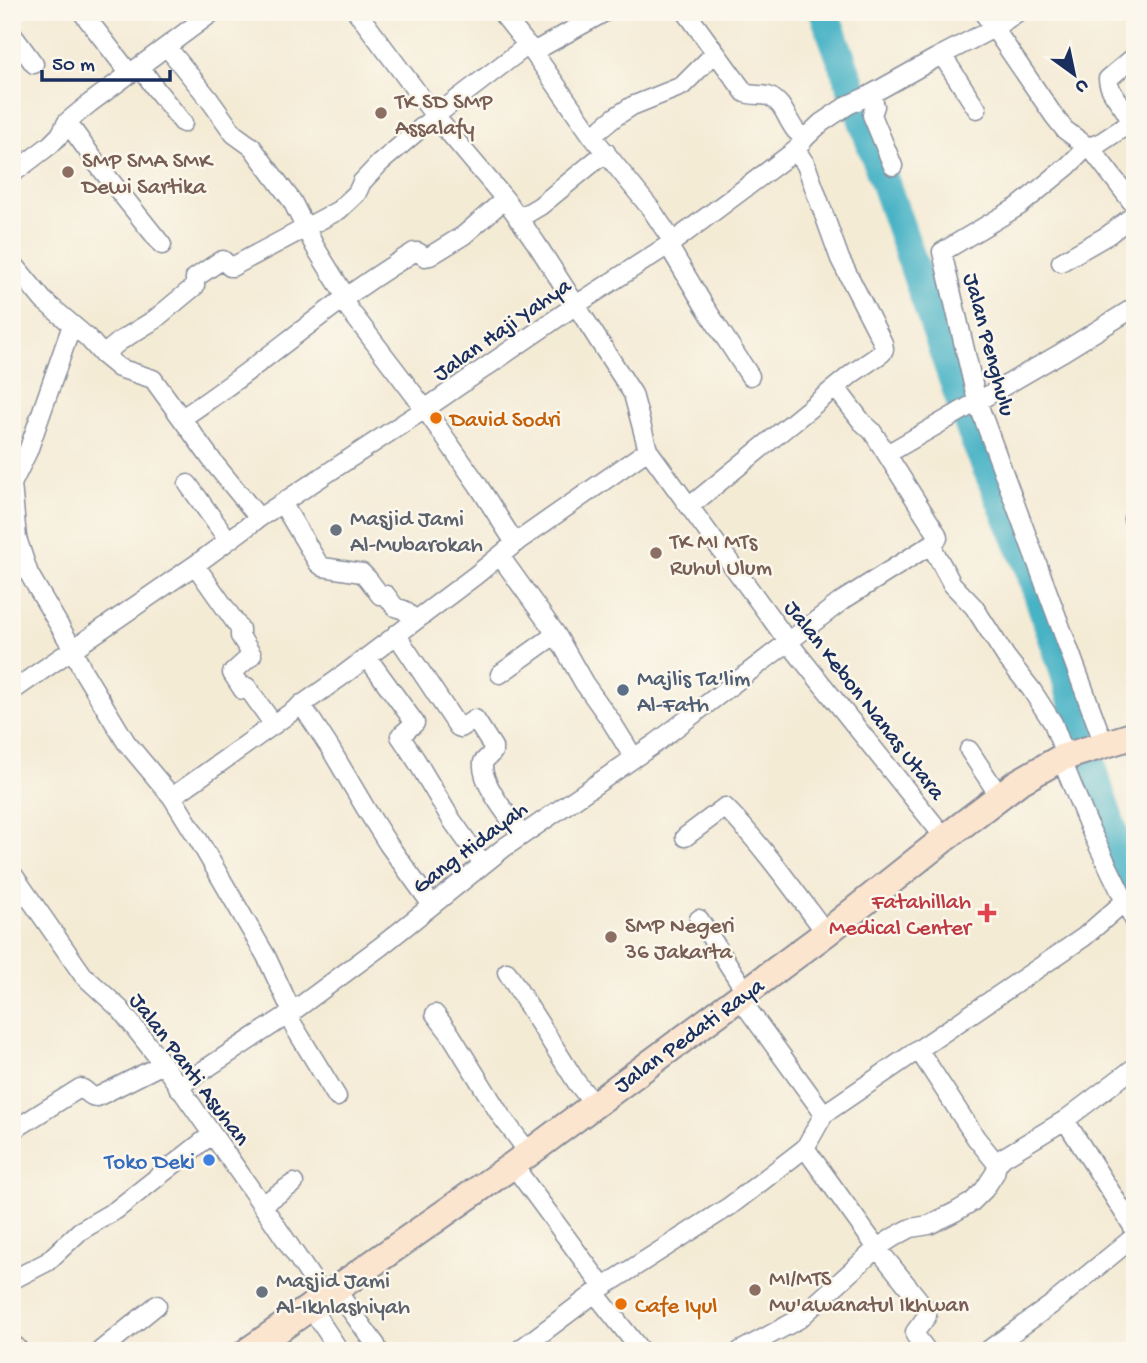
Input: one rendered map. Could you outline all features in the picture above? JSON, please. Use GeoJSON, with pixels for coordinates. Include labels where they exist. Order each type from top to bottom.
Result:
{"type":"FeatureCollection","features":[{"type":"Feature","properties":{"kind":"street"},"geometry":{"type":"LineString","coordinates":[[82,12],[155,88],[183,123]]}},
{"type":"Feature","properties":{"kind":"street"},"geometry":{"type":"LineString","coordinates":[[12,174],[50,145],[67,122],[90,103],[213,12]]}},
{"type":"Feature","properties":{"kind":"street","name":"Jalan Kebon Nanas Utara"},"geometry":{"type":"LineString","coordinates":[[357,12],[435,116],[505,200],[576,305],[633,394],[648,450],[789,643],[945,838]]}},
{"type":"Feature","properties":{"kind":"street"},"geometry":{"type":"LineString","coordinates":[[501,12],[592,136],[645,201],[705,307],[750,376]]}},
{"type":"Feature","properties":{"kind":"street"},"geometry":{"type":"LineString","coordinates":[[103,355],[154,320],[195,286],[195,278],[220,261],[223,260],[232,267],[339,210],[357,193],[362,182],[380,163],[435,116],[530,48],[605,12]]}},
{"type":"Feature","properties":{"kind":"street"},"geometry":{"type":"LineString","coordinates":[[983,12],[1054,116],[1065,130],[1087,147],[1135,206]]}},
{"type":"Feature","properties":{"kind":"street","name":"Jalan Haji Yahya"},"geometry":{"type":"LineString","coordinates":[[12,691],[282,503],[671,243],[801,144],[821,123],[848,105],[994,29],[1018,12]]}},
{"type":"Feature","properties":{"kind":"street"},"geometry":{"type":"LineString","coordinates":[[690,506],[884,349],[840,259],[801,144],[783,108],[767,96],[745,93],[715,53],[693,15]]}},
{"type":"Feature","properties":{"kind":"street"},"geometry":{"type":"LineString","coordinates":[[12,34],[34,64]]}},
{"type":"Feature","properties":{"kind":"street"},"geometry":{"type":"LineString","coordinates":[[167,47],[234,134],[257,152],[292,201],[344,299],[425,409],[515,543]]}},
{"type":"Feature","properties":{"kind":"street"},"geometry":{"type":"LineString","coordinates":[[592,136],[632,106],[682,86],[715,53]]}},
{"type":"Feature","properties":{"kind":"street"},"geometry":{"type":"LineString","coordinates":[[942,55],[977,109]]}},
{"type":"Feature","properties":{"kind":"street","name":"Jalan Penghulu"},"geometry":{"type":"LineString","coordinates":[[1104,745],[968,407],[942,252],[1019,206],[1087,147],[1100,143],[1130,123],[1129,117],[1109,87],[1108,79],[1135,56]]}},
{"type":"Feature","properties":{"kind":"street"},"geometry":{"type":"LineString","coordinates":[[869,95],[875,106],[872,115],[893,166]]}},
{"type":"Feature","properties":{"kind":"street"},"geometry":{"type":"LineString","coordinates":[[67,122],[162,245]]}},
{"type":"Feature","properties":{"kind":"street"},"geometry":{"type":"LineString","coordinates":[[518,219],[540,206],[606,152]]}},
{"type":"Feature","properties":{"kind":"street"},"geometry":{"type":"LineString","coordinates":[[182,418],[217,395],[344,299],[414,252],[430,257],[464,235],[505,200]]}},
{"type":"Feature","properties":{"kind":"street"},"geometry":{"type":"LineString","coordinates":[[1061,262],[1088,248],[1135,214]]}},
{"type":"Feature","properties":{"kind":"street"},"geometry":{"type":"LineString","coordinates":[[12,262],[43,300],[118,368],[153,379],[214,463],[260,518]]}},
{"type":"Feature","properties":{"kind":"street"},"geometry":{"type":"LineString","coordinates":[[887,454],[1135,307]]}},
{"type":"Feature","properties":{"kind":"street"},"geometry":{"type":"LineString","coordinates":[[72,325],[28,451],[12,484],[17,538],[29,574],[126,742],[172,797],[198,839],[266,956],[289,1013],[337,1097]]}},
{"type":"Feature","properties":{"kind":"street"},"geometry":{"type":"LineString","coordinates":[[836,388],[872,431],[937,534],[931,545],[952,584],[975,607],[1006,657],[1053,723],[1067,756],[1090,829],[1135,922]]}},
{"type":"Feature","properties":{"kind":"street"},"geometry":{"type":"LineString","coordinates":[[172,797],[367,657],[515,543],[648,450]]}},
{"type":"Feature","properties":{"kind":"street"},"geometry":{"type":"LineString","coordinates":[[188,484],[228,540]]}},
{"type":"Feature","properties":{"kind":"street"},"geometry":{"type":"LineString","coordinates":[[282,503],[323,567],[362,573],[380,595],[386,595],[395,607],[404,610],[415,620]]}},
{"type":"Feature","properties":{"kind":"street","name":"Gang Hidayah"},"geometry":{"type":"LineString","coordinates":[[178,1087],[289,1013],[380,947],[483,864],[656,743],[843,600],[931,545]]}},
{"type":"Feature","properties":{"kind":"street"},"geometry":{"type":"LineString","coordinates":[[500,556],[556,635],[634,758]]}},
{"type":"Feature","properties":{"kind":"street"},"geometry":{"type":"LineString","coordinates":[[195,565],[240,629],[240,636],[252,654],[232,673],[243,690],[247,687],[274,725]]}},
{"type":"Feature","properties":{"kind":"street"},"geometry":{"type":"LineString","coordinates":[[397,634],[458,727],[475,720],[494,750],[483,762],[483,771],[493,793],[522,835]]}},
{"type":"Feature","properties":{"kind":"street"},"geometry":{"type":"LineString","coordinates":[[500,674],[556,635]]}},
{"type":"Feature","properties":{"kind":"street"},"geometry":{"type":"LineString","coordinates":[[367,657],[415,723],[400,736],[451,819],[483,864]]}},
{"type":"Feature","properties":{"kind":"street"},"geometry":{"type":"LineString","coordinates":[[301,704],[388,844],[432,905]]}},
{"type":"Feature","properties":{"kind":"street","name":"Jalan Pedati Raya"},"geometry":{"type":"LineString","coordinates":[[248,1351],[521,1159],[826,933],[1017,783],[1067,756],[1135,735]]}},
{"type":"Feature","properties":{"kind":"street"},"geometry":{"type":"LineString","coordinates":[[969,750],[1000,797]]}},
{"type":"Feature","properties":{"kind":"street"},"geometry":{"type":"LineString","coordinates":[[685,837],[726,807],[751,833],[826,933]]}},
{"type":"Feature","properties":{"kind":"street","name":"Jalan Panti Asuhan"},"geometry":{"type":"LineString","coordinates":[[12,873],[83,975],[120,1009],[163,1064],[324,1299]]}},
{"type":"Feature","properties":{"kind":"street"},"geometry":{"type":"LineString","coordinates":[[518,1351],[599,1290],[730,1206],[805,1148],[824,1114],[1084,937],[1124,902]]}},
{"type":"Feature","properties":{"kind":"street"},"geometry":{"type":"LineString","coordinates":[[699,919],[743,994],[824,1114]]}},
{"type":"Feature","properties":{"kind":"street"},"geometry":{"type":"LineString","coordinates":[[507,972],[594,1104]]}},
{"type":"Feature","properties":{"kind":"street"},"geometry":{"type":"LineString","coordinates":[[435,1014],[501,1116],[521,1159],[599,1290],[641,1351]]}},
{"type":"Feature","properties":{"kind":"street"},"geometry":{"type":"LineString","coordinates":[[918,1049],[976,1138],[997,1164]]}},
{"type":"Feature","properties":{"kind":"street"},"geometry":{"type":"LineString","coordinates":[[12,1131],[80,1088],[97,1097],[163,1064]]}},
{"type":"Feature","properties":{"kind":"street"},"geometry":{"type":"LineString","coordinates":[[740,1351],[799,1319],[877,1248],[911,1228],[929,1225],[972,1202],[984,1190],[995,1173],[997,1164],[1004,1157],[1065,1120],[1135,1067]]}},
{"type":"Feature","properties":{"kind":"street"},"geometry":{"type":"LineString","coordinates":[[1065,1120],[1135,1230]]}},
{"type":"Feature","properties":{"kind":"street"},"geometry":{"type":"LineString","coordinates":[[12,1280],[47,1262],[79,1231],[116,1210],[212,1135]]}},
{"type":"Feature","properties":{"kind":"street"},"geometry":{"type":"LineString","coordinates":[[805,1148],[877,1248],[928,1310],[927,1316],[915,1332],[927,1351]]}},
{"type":"Feature","properties":{"kind":"street"},"geometry":{"type":"LineString","coordinates":[[262,1205],[293,1183]]}},
{"type":"Feature","properties":{"kind":"street"},"geometry":{"type":"LineString","coordinates":[[987,1351],[1051,1305],[1135,1236]]}},
{"type":"Feature","properties":{"kind":"street"},"geometry":{"type":"LineString","coordinates":[[324,1299],[337,1347]]}},
{"type":"Feature","properties":{"kind":"street"},"geometry":{"type":"LineString","coordinates":[[324,1299],[376,1345],[378,1351]]}},
{"type":"Feature","properties":{"kind":"street"},"geometry":{"type":"LineString","coordinates":[[100,1351],[157,1305]]}},
{"type":"Feature","properties":{"kind":"waterway"},"geometry":{"type":"LineString","coordinates":[[824,12],[972,433],[1027,562],[1063,667],[1100,794],[1126,868],[1135,884]]}},
{"type":"Feature","properties":{"kind":"place","name":"TK SD SMP Assalafy"},"geometry":{"type":"Point","coordinates":[381,113]}},
{"type":"Feature","properties":{"kind":"place","name":"SMP SMA SMK Dewi Sartika"},"geometry":{"type":"Point","coordinates":[68,172]}},
{"type":"Feature","properties":{"kind":"place","name":"David Sodri"},"geometry":{"type":"Point","coordinates":[436,418]}},
{"type":"Feature","properties":{"kind":"place","name":"Masjid Jami Al-Mubarokah"},"geometry":{"type":"Point","coordinates":[336,530]}},
{"type":"Feature","properties":{"kind":"place","name":"TK MI MTs Ruhul Ulum"},"geometry":{"type":"Point","coordinates":[656,553]}},
{"type":"Feature","properties":{"kind":"place","name":"Majlis Ta'lim Al-Fath"},"geometry":{"type":"Point","coordinates":[623,690]}},
{"type":"Feature","properties":{"kind":"place","name":"Fatahillah Medical Center"},"geometry":{"type":"Point","coordinates":[987,913]}},
{"type":"Feature","properties":{"kind":"place","name":"SMP Negeri 36 Jakarta"},"geometry":{"type":"Point","coordinates":[611,937]}},
{"type":"Feature","properties":{"kind":"place","name":"Toko Deki"},"geometry":{"type":"Point","coordinates":[209,1160]}},
{"type":"Feature","properties":{"kind":"place","name":"MI/MTS Mu'awanatul Ikhwan"},"geometry":{"type":"Point","coordinates":[755,1290]}},
{"type":"Feature","properties":{"kind":"place","name":"Masjid Jami Al-Ikhlashiyah"},"geometry":{"type":"Point","coordinates":[262,1292]}},
{"type":"Feature","properties":{"kind":"place","name":"Cafe Iyul"},"geometry":{"type":"Point","coordinates":[621,1304]}}]}
